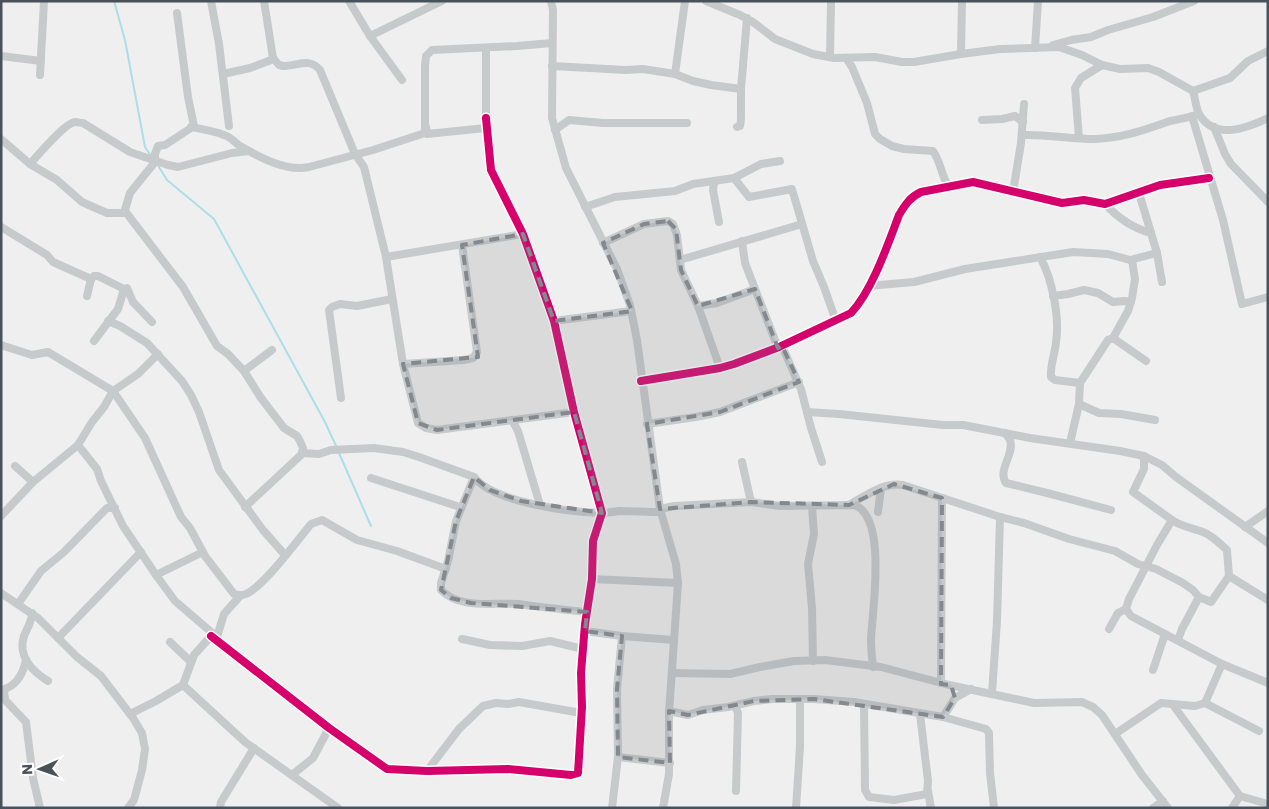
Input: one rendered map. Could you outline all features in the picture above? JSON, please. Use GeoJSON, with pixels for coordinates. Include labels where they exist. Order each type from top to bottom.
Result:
{"type":"FeatureCollection","features":[{"type":"Feature","properties":{"kind":"street"},"geometry":{"type":"LineString","coordinates":[[40,75],[44,1]]}},
{"type":"Feature","properties":{"kind":"street"},"geometry":{"type":"LineString","coordinates":[[211,1],[229,126]]}},
{"type":"Feature","properties":{"kind":"street"},"geometry":{"type":"LineString","coordinates":[[264,1],[273,58],[279,65],[287,66],[309,62],[315,64],[320,70],[355,154],[364,167],[386,257],[403,364],[418,423],[426,428],[438,430],[574,412]]}},
{"type":"Feature","properties":{"kind":"street"},"geometry":{"type":"LineString","coordinates":[[349,1],[370,36],[402,80]]}},
{"type":"Feature","properties":{"kind":"street"},"geometry":{"type":"LineString","coordinates":[[370,36],[442,1]]}},
{"type":"Feature","properties":{"kind":"street"},"geometry":{"type":"LineString","coordinates":[[551,1],[553,10],[552,118],[566,168],[617,269],[631,311],[637,340],[647,424],[661,510],[676,564],[678,583],[669,711],[670,763],[668,789],[663,808]]}},
{"type":"Feature","properties":{"kind":"street"},"geometry":{"type":"LineString","coordinates":[[675,74],[685,1]]}},
{"type":"Feature","properties":{"kind":"street"},"geometry":{"type":"LineString","coordinates":[[706,1],[747,18],[775,39],[813,54],[846,58],[875,57],[902,62],[914,62],[961,54],[1059,47],[1082,55],[1102,65],[1120,69],[1148,68],[1193,91],[1230,78],[1248,61],[1268,51]]}},
{"type":"Feature","properties":{"kind":"street"},"geometry":{"type":"LineString","coordinates":[[830,57],[831,1]]}},
{"type":"Feature","properties":{"kind":"street"},"geometry":{"type":"LineString","coordinates":[[961,54],[962,1]]}},
{"type":"Feature","properties":{"kind":"street"},"geometry":{"type":"LineString","coordinates":[[1035,48],[1038,1]]}},
{"type":"Feature","properties":{"kind":"street"},"geometry":{"type":"LineString","coordinates":[[1049,47],[1071,40],[1091,37],[1138,20],[1153,17],[1182,3],[1194,1]]}},
{"type":"Feature","properties":{"kind":"street"},"geometry":{"type":"LineString","coordinates":[[1,139],[30,164],[56,180],[82,202],[107,213],[122,214],[125,211],[130,193],[155,162],[158,146],[165,145],[194,126],[188,97],[177,14]]}},
{"type":"Feature","properties":{"kind":"street"},"geometry":{"type":"LineString","coordinates":[[737,127],[740,126],[741,119],[741,89],[747,18]]}},
{"type":"Feature","properties":{"kind":"street"},"geometry":{"type":"LineString","coordinates":[[191,127],[225,135],[249,151],[281,165],[299,168],[425,133],[425,66],[428,52],[432,50],[486,48],[552,42]]}},
{"type":"Feature","properties":{"kind":"street"},"geometry":{"type":"LineString","coordinates":[[425,118],[427,134],[486,128],[486,48]]}},
{"type":"Feature","properties":{"kind":"street"},"geometry":{"type":"LineString","coordinates":[[1,56],[41,60]]}},
{"type":"Feature","properties":{"kind":"street"},"geometry":{"type":"LineString","coordinates":[[223,74],[250,68],[273,58]]}},
{"type":"Feature","properties":{"kind":"street"},"geometry":{"type":"LineString","coordinates":[[846,58],[852,67],[867,103],[873,127],[880,139],[892,146],[904,149],[933,151],[937,157],[943,178],[949,187]]}},
{"type":"Feature","properties":{"kind":"street"},"geometry":{"type":"LineString","coordinates":[[1079,138],[1075,88],[1081,78],[1102,65]]}},
{"type":"Feature","properties":{"kind":"street"},"geometry":{"type":"LineString","coordinates":[[552,66],[644,69],[675,74],[702,83],[741,89]]}},
{"type":"Feature","properties":{"kind":"street"},"geometry":{"type":"LineString","coordinates":[[1193,91],[1209,178],[1223,220],[1242,304],[1268,297]]}},
{"type":"Feature","properties":{"kind":"street"},"geometry":{"type":"LineString","coordinates":[[1013,192],[1022,135],[1021,119],[1024,104]]}},
{"type":"Feature","properties":{"kind":"street"},"geometry":{"type":"LineString","coordinates":[[1022,135],[1039,134],[1079,138],[1110,138],[1130,135],[1171,121],[1196,115],[1214,128],[1233,130],[1251,126],[1268,118]]}},
{"type":"Feature","properties":{"kind":"street"},"geometry":{"type":"LineString","coordinates":[[982,120],[1002,119],[1012,116],[1021,119]]}},
{"type":"Feature","properties":{"kind":"street"},"geometry":{"type":"LineString","coordinates":[[78,445],[97,468],[123,526],[175,601],[214,637],[329,728],[387,769],[427,771],[508,769],[578,774],[582,713],[583,648],[592,579],[593,540],[602,513],[574,412],[554,321],[523,234],[491,170],[486,118]]}},
{"type":"Feature","properties":{"kind":"street"},"geometry":{"type":"LineString","coordinates":[[555,130],[570,120],[603,123],[687,123]]}},
{"type":"Feature","properties":{"kind":"street"},"geometry":{"type":"LineString","coordinates":[[30,164],[69,124],[75,122],[83,123],[130,152],[155,162],[178,167],[232,153],[249,151]]}},
{"type":"Feature","properties":{"kind":"street"},"geometry":{"type":"LineString","coordinates":[[1214,128],[1230,164],[1268,202]]}},
{"type":"Feature","properties":{"kind":"street"},"geometry":{"type":"LineString","coordinates":[[585,207],[615,197],[675,191],[693,184],[712,185],[734,178],[761,164],[780,161]]}},
{"type":"Feature","properties":{"kind":"street"},"geometry":{"type":"LineString","coordinates":[[734,178],[749,197],[792,189],[813,261],[836,321]]}},
{"type":"Feature","properties":{"kind":"street"},"geometry":{"type":"LineString","coordinates":[[642,381],[720,368],[780,347],[851,313],[868,286],[899,215],[914,195],[921,192],[973,182],[1062,203],[1084,200],[1104,204],[1160,185],[1209,178]]}},
{"type":"Feature","properties":{"kind":"street"},"geometry":{"type":"LineString","coordinates":[[712,185],[719,222]]}},
{"type":"Feature","properties":{"kind":"street"},"geometry":{"type":"LineString","coordinates":[[1139,193],[1157,253],[1162,282]]}},
{"type":"Feature","properties":{"kind":"street"},"geometry":{"type":"LineString","coordinates":[[1104,204],[1114,214],[1136,229],[1151,233]]}},
{"type":"Feature","properties":{"kind":"street"},"geometry":{"type":"LineString","coordinates":[[125,211],[183,287],[217,346],[228,354],[244,371],[261,398],[284,428],[296,436],[303,448],[302,453],[245,508]]}},
{"type":"Feature","properties":{"kind":"street"},"geometry":{"type":"LineString","coordinates":[[604,243],[644,224],[668,221],[676,229],[680,248],[681,270],[698,306],[720,368]]}},
{"type":"Feature","properties":{"kind":"street"},"geometry":{"type":"LineString","coordinates":[[680,260],[802,224]]}},
{"type":"Feature","properties":{"kind":"street"},"geometry":{"type":"LineString","coordinates":[[1,227],[47,255],[54,262],[91,280]]}},
{"type":"Feature","properties":{"kind":"street"},"geometry":{"type":"LineString","coordinates":[[386,257],[523,234]]}},
{"type":"Feature","properties":{"kind":"street"},"geometry":{"type":"LineString","coordinates":[[742,241],[745,263],[755,289],[780,347],[799,382],[822,462]]}},
{"type":"Feature","properties":{"kind":"street"},"geometry":{"type":"LineString","coordinates":[[403,364],[464,360],[473,358],[477,352],[462,245]]}},
{"type":"Feature","properties":{"kind":"street"},"geometry":{"type":"LineString","coordinates":[[868,286],[914,282],[965,269],[1074,252],[1108,254],[1132,260],[1157,253]]}},
{"type":"Feature","properties":{"kind":"street"},"geometry":{"type":"LineString","coordinates":[[1040,257],[1049,277],[1053,296],[1057,340],[1051,377],[1055,380],[1080,383]]}},
{"type":"Feature","properties":{"kind":"street"},"geometry":{"type":"LineString","coordinates":[[1070,443],[1079,404],[1080,383],[1108,340],[1113,338],[1128,311],[1135,279],[1132,260]]}},
{"type":"Feature","properties":{"kind":"street"},"geometry":{"type":"LineString","coordinates":[[87,296],[91,280],[94,276],[98,276],[124,289],[127,288],[133,302],[152,322]]}},
{"type":"Feature","properties":{"kind":"street"},"geometry":{"type":"LineString","coordinates":[[94,341],[118,309],[124,289]]}},
{"type":"Feature","properties":{"kind":"street"},"geometry":{"type":"LineString","coordinates":[[698,306],[717,303],[755,289]]}},
{"type":"Feature","properties":{"kind":"street"},"geometry":{"type":"LineString","coordinates":[[1053,296],[1084,290],[1098,293],[1113,302],[1131,302]]}},
{"type":"Feature","properties":{"kind":"street"},"geometry":{"type":"LineString","coordinates":[[341,398],[329,310],[340,304],[357,306],[392,299]]}},
{"type":"Feature","properties":{"kind":"street"},"geometry":{"type":"LineString","coordinates":[[554,321],[631,311]]}},
{"type":"Feature","properties":{"kind":"street"},"geometry":{"type":"LineString","coordinates":[[108,321],[137,336],[158,354],[182,380],[191,395],[219,470],[245,508],[285,555]]}},
{"type":"Feature","properties":{"kind":"street"},"geometry":{"type":"LineString","coordinates":[[1113,338],[1146,361]]}},
{"type":"Feature","properties":{"kind":"street"},"geometry":{"type":"LineString","coordinates":[[1,345],[32,355],[48,352],[113,391],[145,438],[181,517],[190,528],[203,552],[234,594],[240,596]]}},
{"type":"Feature","properties":{"kind":"street"},"geometry":{"type":"LineString","coordinates":[[244,371],[272,350]]}},
{"type":"Feature","properties":{"kind":"street"},"geometry":{"type":"LineString","coordinates":[[1,516],[33,482],[78,445],[113,391],[138,374],[158,354]]}},
{"type":"Feature","properties":{"kind":"street"},"geometry":{"type":"LineString","coordinates":[[647,424],[720,412],[799,382]]}},
{"type":"Feature","properties":{"kind":"street"},"geometry":{"type":"LineString","coordinates":[[1079,404],[1099,413],[1121,414],[1154,420]]}},
{"type":"Feature","properties":{"kind":"street"},"geometry":{"type":"LineString","coordinates":[[808,412],[943,425],[963,425],[1144,456],[1162,464],[1176,477],[1268,543]]}},
{"type":"Feature","properties":{"kind":"street"},"geometry":{"type":"LineString","coordinates":[[512,420],[518,431],[540,505]]}},
{"type":"Feature","properties":{"kind":"street"},"geometry":{"type":"LineString","coordinates":[[1005,433],[1010,440],[1003,479],[1006,483],[1111,510]]}},
{"type":"Feature","properties":{"kind":"street"},"geometry":{"type":"LineString","coordinates":[[302,453],[319,454],[331,450],[374,448],[403,452],[474,477],[479,484],[502,495],[540,505],[602,513],[661,510],[674,506],[751,502],[780,506],[849,505],[860,507],[864,511],[872,529],[875,546],[876,568],[871,641],[873,667]]}},
{"type":"Feature","properties":{"kind":"street"},"geometry":{"type":"LineString","coordinates":[[849,505],[881,488],[894,484],[903,485],[1090,546],[1115,552],[1183,583],[1199,597],[1211,602],[1229,576],[1226,550],[1214,538],[1204,532],[1178,524],[1133,492],[1144,469],[1144,456]]}},
{"type":"Feature","properties":{"kind":"street"},"geometry":{"type":"LineString","coordinates":[[742,462],[751,502]]}},
{"type":"Feature","properties":{"kind":"street"},"geometry":{"type":"LineString","coordinates":[[16,466],[33,482]]}},
{"type":"Feature","properties":{"kind":"street"},"geometry":{"type":"LineString","coordinates":[[474,477],[460,507],[452,532],[450,552],[441,583],[441,590],[451,598],[471,603],[516,604],[587,612]]}},
{"type":"Feature","properties":{"kind":"street"},"geometry":{"type":"LineString","coordinates":[[371,478],[460,507]]}},
{"type":"Feature","properties":{"kind":"street"},"geometry":{"type":"LineString","coordinates":[[878,512],[881,488]]}},
{"type":"Feature","properties":{"kind":"street"},"geometry":{"type":"LineString","coordinates":[[941,683],[942,498]]}},
{"type":"Feature","properties":{"kind":"street"},"geometry":{"type":"LineString","coordinates":[[812,506],[814,534],[808,564],[812,608],[813,661]]}},
{"type":"Feature","properties":{"kind":"street"},"geometry":{"type":"LineString","coordinates":[[18,604],[41,572],[64,552],[107,508],[115,508]]}},
{"type":"Feature","properties":{"kind":"street"},"geometry":{"type":"LineString","coordinates":[[1245,527],[1268,512]]}},
{"type":"Feature","properties":{"kind":"street"},"geometry":{"type":"LineString","coordinates":[[992,693],[997,621],[1000,517]]}},
{"type":"Feature","properties":{"kind":"street"},"geometry":{"type":"LineString","coordinates":[[130,714],[183,685],[194,655],[214,637],[224,614],[240,596],[260,584],[311,524],[322,520],[357,540],[397,551],[446,568]]}},
{"type":"Feature","properties":{"kind":"street"},"geometry":{"type":"LineString","coordinates":[[1109,629],[1118,613],[1126,609],[1129,599],[1172,520]]}},
{"type":"Feature","properties":{"kind":"street"},"geometry":{"type":"LineString","coordinates":[[58,638],[141,552]]}},
{"type":"Feature","properties":{"kind":"street"},"geometry":{"type":"LineString","coordinates":[[156,575],[203,552]]}},
{"type":"Feature","properties":{"kind":"street"},"geometry":{"type":"LineString","coordinates":[[1229,576],[1268,600]]}},
{"type":"Feature","properties":{"kind":"street"},"geometry":{"type":"LineString","coordinates":[[592,579],[678,583]]}},
{"type":"Feature","properties":{"kind":"street"},"geometry":{"type":"LineString","coordinates":[[1,593],[32,613],[77,658],[101,676],[142,733],[145,749],[133,807]]}},
{"type":"Feature","properties":{"kind":"street"},"geometry":{"type":"LineString","coordinates":[[1178,640],[1199,597]]}},
{"type":"Feature","properties":{"kind":"street"},"geometry":{"type":"LineString","coordinates":[[1126,609],[1131,616],[1164,634],[1222,664],[1268,683]]}},
{"type":"Feature","properties":{"kind":"street"},"geometry":{"type":"LineString","coordinates":[[28,671],[24,651],[24,637],[32,620],[32,613]]}},
{"type":"Feature","properties":{"kind":"street"},"geometry":{"type":"LineString","coordinates":[[585,631],[674,640]]}},
{"type":"Feature","properties":{"kind":"street"},"geometry":{"type":"LineString","coordinates":[[1153,670],[1164,634]]}},
{"type":"Feature","properties":{"kind":"street"},"geometry":{"type":"LineString","coordinates":[[612,808],[618,757],[617,689],[622,636]]}},
{"type":"Feature","properties":{"kind":"street"},"geometry":{"type":"LineString","coordinates":[[462,640],[490,645],[522,646],[550,641],[583,648]]}},
{"type":"Feature","properties":{"kind":"street"},"geometry":{"type":"LineString","coordinates":[[170,642],[191,662]]}},
{"type":"Feature","properties":{"kind":"street"},"geometry":{"type":"LineString","coordinates":[[672,673],[730,674],[794,661],[836,661],[881,667],[941,683],[1034,703],[1082,702],[1093,706],[1102,714],[1142,775],[1168,808]]}},
{"type":"Feature","properties":{"kind":"street"},"geometry":{"type":"LineString","coordinates":[[1205,703],[1222,664]]}},
{"type":"Feature","properties":{"kind":"street"},"geometry":{"type":"LineString","coordinates":[[28,671],[48,681]]}},
{"type":"Feature","properties":{"kind":"street"},"geometry":{"type":"LineString","coordinates":[[28,671],[16,682],[2,690],[5,700],[26,722],[33,778],[40,808]]}},
{"type":"Feature","properties":{"kind":"street"},"geometry":{"type":"LineString","coordinates":[[183,685],[254,748],[338,808]]}},
{"type":"Feature","properties":{"kind":"street"},"geometry":{"type":"LineString","coordinates":[[951,685],[956,698]]}},
{"type":"Feature","properties":{"kind":"street"},"geometry":{"type":"LineString","coordinates":[[943,717],[956,698],[971,689]]}},
{"type":"Feature","properties":{"kind":"street"},"geometry":{"type":"LineString","coordinates":[[669,711],[688,715],[703,710],[735,706],[754,701],[814,699],[901,709],[943,717],[986,729],[988,733],[994,808]]}},
{"type":"Feature","properties":{"kind":"street"},"geometry":{"type":"LineString","coordinates":[[796,808],[800,756],[800,700]]}},
{"type":"Feature","properties":{"kind":"street"},"geometry":{"type":"LineString","coordinates":[[427,771],[459,729],[483,706],[496,703],[508,704],[519,702],[582,713]]}},
{"type":"Feature","properties":{"kind":"street"},"geometry":{"type":"LineString","coordinates":[[1115,734],[1161,703],[1166,702],[1173,705],[1195,706],[1205,703],[1259,731]]}},
{"type":"Feature","properties":{"kind":"street"},"geometry":{"type":"LineString","coordinates":[[864,704],[863,745],[866,794],[869,797],[894,800],[923,795],[928,792]]}},
{"type":"Feature","properties":{"kind":"street"},"geometry":{"type":"LineString","coordinates":[[1173,705],[1240,796],[1268,804]]}},
{"type":"Feature","properties":{"kind":"street"},"geometry":{"type":"LineString","coordinates":[[735,706],[738,713],[736,791]]}},
{"type":"Feature","properties":{"kind":"street"},"geometry":{"type":"LineString","coordinates":[[920,714],[928,792],[932,808]]}},
{"type":"Feature","properties":{"kind":"street"},"geometry":{"type":"LineString","coordinates":[[292,775],[312,758],[329,728]]}},
{"type":"Feature","properties":{"kind":"street"},"geometry":{"type":"LineString","coordinates":[[230,808],[221,805],[254,748]]}},
{"type":"Feature","properties":{"kind":"street"},"geometry":{"type":"LineString","coordinates":[[618,757],[670,763]]}},
{"type":"Feature","properties":{"kind":"street"},"geometry":{"type":"LineString","coordinates":[[1232,808],[1240,796]]}},
{"type":"Feature","properties":{"kind":"street"},"geometry":{"type":"LineString","coordinates":[[1153,808],[1163,801]]}},
{"type":"Feature","properties":{"kind":"highlighted area"},"geometry":{"type":"Polygon","coordinates":[[[668,221],[676,229],[681,270],[698,306],[755,289],[778,348],[782,346],[799,382],[720,412],[647,424],[660,509],[751,502],[849,505],[894,484],[942,498],[941,684],[951,685],[955,698],[943,717],[814,699],[754,701],[688,715],[669,711],[670,763],[618,757],[617,689],[622,636],[585,631],[587,612],[471,603],[451,598],[441,590],[456,521],[474,477],[490,490],[521,501],[602,513],[574,412],[437,430],[418,423],[403,364],[478,357],[462,245],[523,234],[554,321],[632,311],[603,243],[644,224],[668,221]]]}},
{"type":"Feature","properties":{"kind":"waterway"},"geometry":{"type":"LineString","coordinates":[[114,1],[125,40],[145,147],[151,156]]}},
{"type":"Feature","properties":{"kind":"waterway"},"geometry":{"type":"LineString","coordinates":[[157,164],[167,180],[214,219],[325,422],[337,448]]}},
{"type":"Feature","properties":{"kind":"waterway"},"geometry":{"type":"LineString","coordinates":[[339,453],[371,526]]}},
{"type":"Feature","properties":{"kind":"cycle path"},"geometry":{"type":"LineString","coordinates":[[211,636],[329,728],[387,769],[427,771],[508,769],[571,775],[578,773],[582,707],[581,673],[585,624],[592,579],[593,541],[602,513],[574,412],[554,321],[523,234],[491,170],[486,118]]}},
{"type":"Feature","properties":{"kind":"cycle path"},"geometry":{"type":"LineString","coordinates":[[641,381],[734,364],[779,347],[851,313],[859,304],[873,280],[899,215],[911,199],[921,192],[973,182],[1062,203],[1084,200],[1105,204],[1160,185],[1209,178]]}}]}
